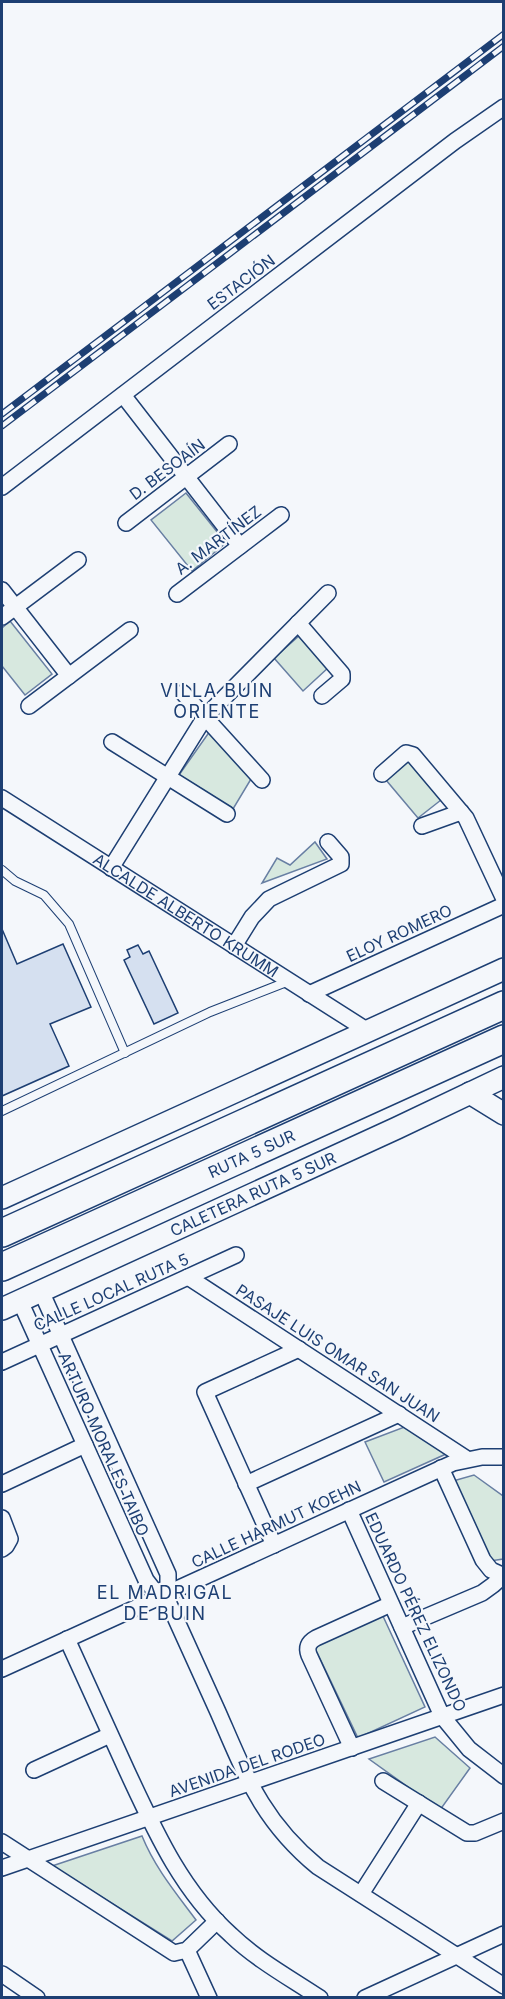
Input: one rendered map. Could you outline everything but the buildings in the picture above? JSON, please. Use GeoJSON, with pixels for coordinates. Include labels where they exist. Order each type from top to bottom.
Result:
{"type":"FeatureCollection","features":[{"type":"Feature","properties":{"kind":"highway","name":"RUTA 5 SUR"},"geometry":{"type":"LineString","coordinates":[[2,1233],[504,1005]]}},
{"type":"Feature","properties":{"kind":"highway","name":"RUTA 5 SUR"},"geometry":{"type":"LineString","coordinates":[[2,1268],[504,1039]]}},
{"type":"Feature","properties":{"kind":"main road"},"geometry":{"type":"LineString","coordinates":[[2,1198],[504,969]]}},
{"type":"Feature","properties":{"kind":"main road","name":"CALETERA RUTA 5 SUR"},"geometry":{"type":"LineString","coordinates":[[11,1305],[504,1077]]}},
{"type":"Feature","properties":{"kind":"main road"},"geometry":{"type":"LineString","coordinates":[[470,1093],[504,1114]]}},
{"type":"Feature","properties":{"kind":"street","name":"ESTACIÓN"},"geometry":{"type":"LineString","coordinates":[[2,487],[436,156],[504,107]]}},
{"type":"Feature","properties":{"kind":"street"},"geometry":{"type":"LineString","coordinates":[[123,395],[240,546]]}},
{"type":"Feature","properties":{"kind":"street","name":"D. BESOAÍN"},"geometry":{"type":"LineString","coordinates":[[126,523],[229,444]]}},
{"type":"Feature","properties":{"kind":"street","name":"A. MARTÍNEZ"},"geometry":{"type":"LineString","coordinates":[[177,594],[281,515]]}},
{"type":"Feature","properties":{"kind":"street"},"geometry":{"type":"LineString","coordinates":[[2,617],[78,560]]}},
{"type":"Feature","properties":{"kind":"street"},"geometry":{"type":"LineString","coordinates":[[2,590],[69,676]]}},
{"type":"Feature","properties":{"kind":"street"},"geometry":{"type":"LineString","coordinates":[[111,868],[205,717],[328,593]]}},
{"type":"Feature","properties":{"kind":"street"},"geometry":{"type":"LineString","coordinates":[[298,623],[342,674],[342,679],[322,696]]}},
{"type":"Feature","properties":{"kind":"street"},"geometry":{"type":"LineString","coordinates":[[29,706],[130,630]]}},
{"type":"Feature","properties":{"kind":"street"},"geometry":{"type":"LineString","coordinates":[[183,693],[262,780]]}},
{"type":"Feature","properties":{"kind":"street"},"geometry":{"type":"LineString","coordinates":[[112,742],[227,814]]}},
{"type":"Feature","properties":{"kind":"street"},"geometry":{"type":"LineString","coordinates":[[382,774],[406,753],[411,753],[470,825],[504,899]]}},
{"type":"Feature","properties":{"kind":"street","name":"ALCALDE ALBERTO KRUMM"},"geometry":{"type":"LineString","coordinates":[[2,798],[368,1032]]}},
{"type":"Feature","properties":{"kind":"street"},"geometry":{"type":"LineString","coordinates":[[422,826],[461,812]]}},
{"type":"Feature","properties":{"kind":"street"},"geometry":{"type":"LineString","coordinates":[[234,946],[252,917],[269,899],[341,864],[341,857],[328,842]]}},
{"type":"Feature","properties":{"kind":"street","name":"ELOY ROMERO"},"geometry":{"type":"LineString","coordinates":[[309,994],[504,905]]}},
{"type":"Feature","properties":{"kind":"street","name":"CALLE LOCAL RUTA 5"},"geometry":{"type":"LineString","coordinates":[[2,1362],[236,1256]]}},
{"type":"Feature","properties":{"kind":"street","name":"PASAJE LUIS OMAR SAN JUAN"},"geometry":{"type":"LineString","coordinates":[[188,1277],[467,1459]]}},
{"type":"Feature","properties":{"kind":"street","name":"ARTURO MORALES TAIBO"},"geometry":{"type":"LineString","coordinates":[[41,1291],[168,1574],[165,1595]]}},
{"type":"Feature","properties":{"kind":"street","name":"ARTURO MORALES TAIBO"},"geometry":{"type":"LineString","coordinates":[[11,1305],[40,1344],[146,1580],[153,1589],[165,1595],[250,1783],[271,1819],[301,1853],[318,1867],[504,1986]]}},
{"type":"Feature","properties":{"kind":"street"},"geometry":{"type":"LineString","coordinates":[[274,1545],[205,1392],[299,1349]]}},
{"type":"Feature","properties":{"kind":"street"},"geometry":{"type":"LineString","coordinates":[[246,1484],[399,1414]]}},
{"type":"Feature","properties":{"kind":"street"},"geometry":{"type":"LineString","coordinates":[[2,1484],[85,1445]]}},
{"type":"Feature","properties":{"kind":"street","name":"CALLE HARMUT KOEHN"},"geometry":{"type":"LineString","coordinates":[[2,1669],[441,1468],[482,1456],[504,1457]]}},
{"type":"Feature","properties":{"kind":"street"},"geometry":{"type":"LineString","coordinates":[[402,1627],[482,1593],[503,1576],[491,1570],[483,1560],[441,1468]]}},
{"type":"Feature","properties":{"kind":"street","name":"EDUARDO PÉREZ ELIZONDO"},"geometry":{"type":"LineString","coordinates":[[349,1510],[442,1716],[469,1749],[504,1776]]}},
{"type":"Feature","properties":{"kind":"street"},"geometry":{"type":"LineString","coordinates":[[2,1518],[9,1535],[5,1546]]}},
{"type":"Feature","properties":{"kind":"street"},"geometry":{"type":"LineString","coordinates":[[352,1748],[309,1655],[309,1644],[316,1638],[391,1604]]}},
{"type":"Feature","properties":{"kind":"street"},"geometry":{"type":"LineString","coordinates":[[67,1639],[159,1841],[183,1879],[216,1921],[249,1950],[320,1998]]}},
{"type":"Feature","properties":{"kind":"street","name":"AVENIDA DEL RODEO"},"geometry":{"type":"LineString","coordinates":[[2,1868],[504,1695]]}},
{"type":"Feature","properties":{"kind":"street"},"geometry":{"type":"LineString","coordinates":[[34,1770],[111,1735]]}},
{"type":"Feature","properties":{"kind":"street"},"geometry":{"type":"LineString","coordinates":[[383,1781],[467,1833],[475,1833],[504,1821]]}},
{"type":"Feature","properties":{"kind":"street"},"geometry":{"type":"LineString","coordinates":[[361,1894],[419,1803]]}},
{"type":"Feature","properties":{"kind":"street"},"geometry":{"type":"LineString","coordinates":[[2,1842],[169,1952],[178,1953],[187,1950],[216,1921]]}},
{"type":"Feature","properties":{"kind":"street"},"geometry":{"type":"LineString","coordinates":[[365,1998],[504,1934]]}},
{"type":"Feature","properties":{"kind":"street"},"geometry":{"type":"LineString","coordinates":[[187,1950],[209,1998]]}},
{"type":"Feature","properties":{"kind":"street"},"geometry":{"type":"LineString","coordinates":[[2,1974],[37,1998]]}},
{"type":"Feature","properties":{"kind":"lane"},"geometry":{"type":"LineString","coordinates":[[2,870],[15,881],[44,895],[69,924],[125,1053]]}},
{"type":"Feature","properties":{"kind":"lane"},"geometry":{"type":"LineString","coordinates":[[2,1111],[210,1012],[289,981]]}},
{"type":"Feature","properties":{"kind":"shaded area"},"geometry":{"type":"Polygon","coordinates":[[[186,493],[226,543],[192,571],[151,520],[186,493]]]}},
{"type":"Feature","properties":{"kind":"shaded area"},"geometry":{"type":"Polygon","coordinates":[[[10,621],[52,674],[25,695],[2,666],[2,628],[10,621]]]}},
{"type":"Feature","properties":{"kind":"shaded area"},"geometry":{"type":"Polygon","coordinates":[[[300,635],[329,667],[303,691],[274,658],[300,635]]]}},
{"type":"Feature","properties":{"kind":"shaded area"},"geometry":{"type":"Polygon","coordinates":[[[210,731],[251,779],[233,809],[179,775],[210,731]]]}},
{"type":"Feature","properties":{"kind":"shaded area"},"geometry":{"type":"Polygon","coordinates":[[[408,761],[441,800],[418,818],[386,780],[408,761]]]}},
{"type":"Feature","properties":{"kind":"shaded area"},"geometry":{"type":"Polygon","coordinates":[[[315,842],[327,859],[262,883],[277,858],[290,865],[315,842]]]}},
{"type":"Feature","properties":{"kind":"shaded area"},"geometry":{"type":"Polygon","coordinates":[[[407,1426],[446,1454],[384,1482],[365,1442],[407,1426]]]}},
{"type":"Feature","properties":{"kind":"shaded area"},"geometry":{"type":"Polygon","coordinates":[[[474,1475],[503,1496],[503,1559],[490,1561],[453,1481],[474,1475]]]}},
{"type":"Feature","properties":{"kind":"shaded area"},"geometry":{"type":"Polygon","coordinates":[[[382,1614],[425,1707],[358,1738],[314,1646],[382,1614]]]}},
{"type":"Feature","properties":{"kind":"shaded area"},"geometry":{"type":"Polygon","coordinates":[[[435,1737],[470,1768],[440,1810],[369,1759],[435,1737]]]}},
{"type":"Feature","properties":{"kind":"shaded area"},"geometry":{"type":"Polygon","coordinates":[[[142,1836],[160,1870],[196,1920],[172,1941],[52,1866],[142,1836]]]}},
{"type":"Feature","properties":{"kind":"railway"},"geometry":{"type":"LineString","coordinates":[[2,414],[504,34]]}},
{"type":"Feature","properties":{"kind":"railway"},"geometry":{"type":"LineString","coordinates":[[2,426],[504,46]]}},
{"type":"Feature","properties":{"kind":"district","name":"VILLA BUIN ORIENTE"},"geometry":{"type":"Point","coordinates":[217,701]}},
{"type":"Feature","properties":{"kind":"district","name":"EL MADRIGAL DE BUIN"},"geometry":{"type":"Point","coordinates":[165,1603]}}]}
